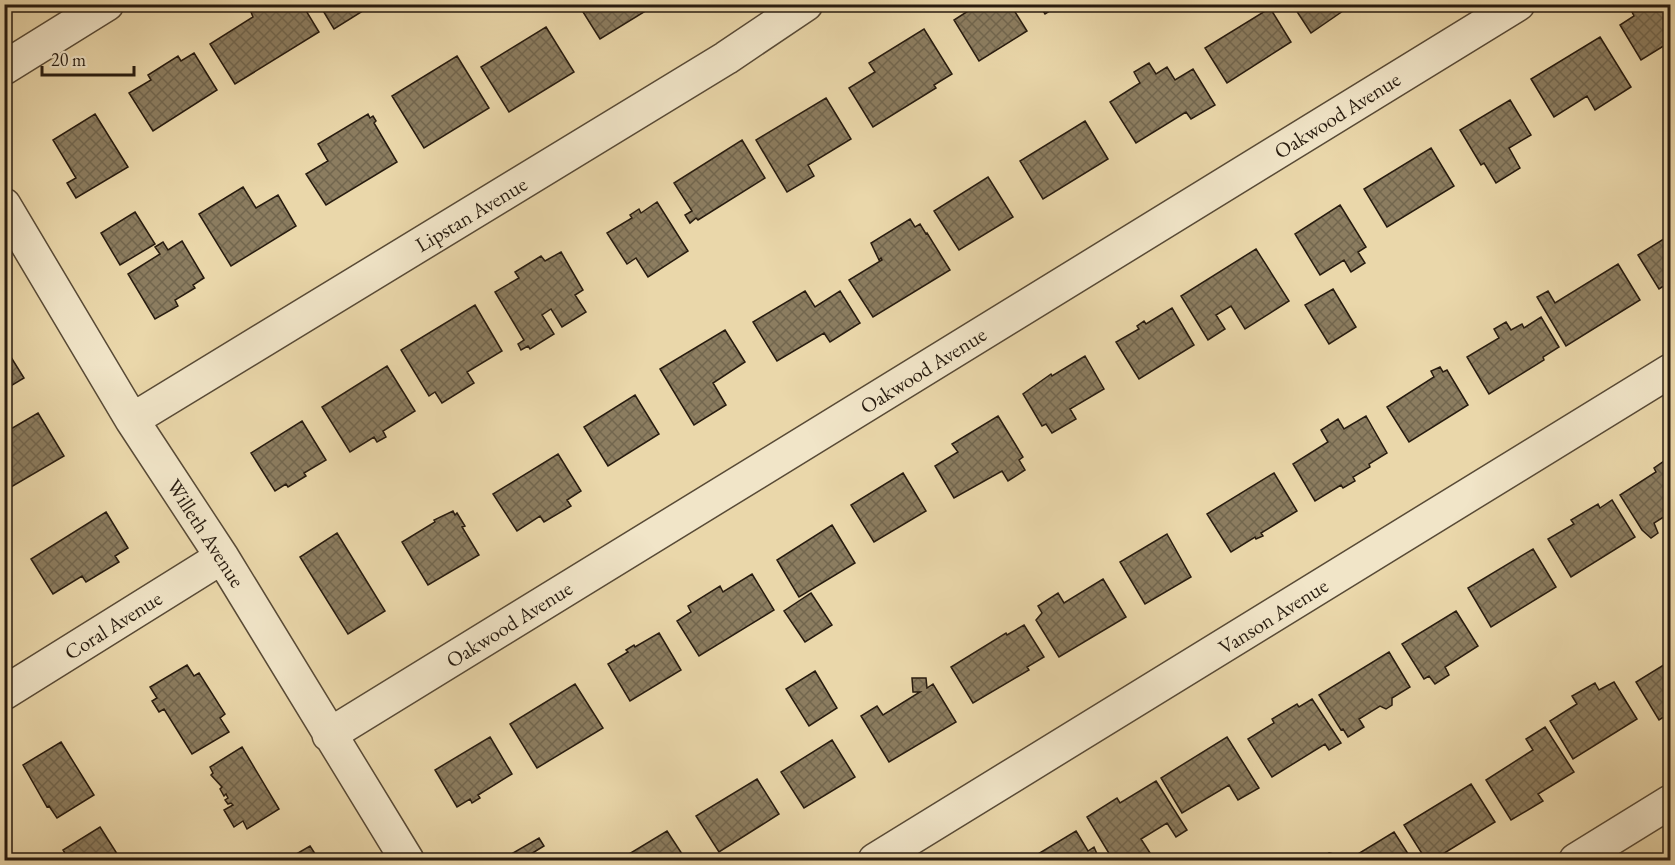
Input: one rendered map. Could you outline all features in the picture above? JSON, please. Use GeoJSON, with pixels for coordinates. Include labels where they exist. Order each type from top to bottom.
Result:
{"type":"FeatureCollection","features":[{"type":"Feature","properties":{"kind":"street"},"geometry":{"type":"LineString","coordinates":[[4,68],[107,4]]}},
{"type":"Feature","properties":{"kind":"street","name":"Lipstan Avenue"},"geometry":{"type":"LineString","coordinates":[[132,420],[726,58],[806,4]]}},
{"type":"Feature","properties":{"kind":"street","name":"Oakwood Avenue"},"geometry":{"type":"LineString","coordinates":[[329,735],[1518,4]]}},
{"type":"Feature","properties":{"kind":"street","name":"Willeth Avenue"},"geometry":{"type":"LineString","coordinates":[[4,205],[132,420],[222,557],[407,861]]}},
{"type":"Feature","properties":{"kind":"street","name":"Vanson Avenue"},"geometry":{"type":"LineString","coordinates":[[875,861],[1671,372]]}},
{"type":"Feature","properties":{"kind":"street","name":"Coral Avenue"},"geometry":{"type":"LineString","coordinates":[[4,693],[222,557]]}},
{"type":"Feature","properties":{"kind":"street"},"geometry":{"type":"LineString","coordinates":[[1576,861],[1671,802]]}},
{"type":"Feature","properties":{"kind":"building"},"geometry":{"type":"Polygon","coordinates":[[[263,4],[302,4],[319,32],[235,84],[210,44],[253,17],[251,12],[263,4]]]}},
{"type":"Feature","properties":{"kind":"building"},"geometry":{"type":"Polygon","coordinates":[[[319,4],[374,4],[334,29],[319,4]]]}},
{"type":"Feature","properties":{"kind":"building"},"geometry":{"type":"Polygon","coordinates":[[[578,4],[657,4],[600,39],[578,4]]]}},
{"type":"Feature","properties":{"kind":"building"},"geometry":{"type":"Polygon","coordinates":[[[979,4],[1010,4],[1027,31],[979,61],[954,20],[979,4]]]}},
{"type":"Feature","properties":{"kind":"building"},"geometry":{"type":"Polygon","coordinates":[[[1039,4],[1061,4],[1045,14],[1039,4]]]}},
{"type":"Feature","properties":{"kind":"building"},"geometry":{"type":"Polygon","coordinates":[[[1292,4],[1353,4],[1311,33],[1292,4]]]}},
{"type":"Feature","properties":{"kind":"building"},"geometry":{"type":"Polygon","coordinates":[[[1640,4],[1670,4],[1670,42],[1641,60],[1620,25],[1634,16],[1631,10],[1640,4]]]}},
{"type":"Feature","properties":{"kind":"building"},"geometry":{"type":"Polygon","coordinates":[[[1270,8],[1291,42],[1227,83],[1205,48],[1270,8]]]}},
{"type":"Feature","properties":{"kind":"building"},"geometry":{"type":"Polygon","coordinates":[[[546,27],[574,72],[509,112],[481,67],[546,27]]]}},
{"type":"Feature","properties":{"kind":"building"},"geometry":{"type":"Polygon","coordinates":[[[924,29],[952,74],[934,85],[936,88],[873,127],[849,88],[875,72],[869,63],[924,29]]]}},
{"type":"Feature","properties":{"kind":"building"},"geometry":{"type":"Polygon","coordinates":[[[1600,37],[1631,87],[1595,110],[1587,96],[1554,117],[1531,79],[1600,37]]]}},
{"type":"Feature","properties":{"kind":"building"},"geometry":{"type":"Polygon","coordinates":[[[194,53],[217,90],[153,131],[129,93],[151,80],[148,75],[178,56],[181,61],[194,53]]]}},
{"type":"Feature","properties":{"kind":"building"},"geometry":{"type":"Polygon","coordinates":[[[457,56],[489,108],[424,148],[392,96],[457,56]]]}},
{"type":"Feature","properties":{"kind":"building"},"geometry":{"type":"Polygon","coordinates":[[[1149,63],[1156,74],[1167,67],[1175,80],[1193,69],[1215,105],[1191,119],[1186,112],[1136,143],[1110,102],[1140,83],[1134,72],[1149,63]]]}},
{"type":"Feature","properties":{"kind":"building"},"geometry":{"type":"Polygon","coordinates":[[[826,98],[851,139],[808,165],[814,176],[787,192],[756,140],[826,98]]]}},
{"type":"Feature","properties":{"kind":"building"},"geometry":{"type":"Polygon","coordinates":[[[1510,100],[1531,135],[1509,148],[1520,168],[1496,183],[1484,163],[1481,165],[1460,130],[1510,100]]]}},
{"type":"Feature","properties":{"kind":"building"},"geometry":{"type":"Polygon","coordinates":[[[95,114],[128,167],[76,198],[67,183],[76,178],[53,140],[95,114]]]}},
{"type":"Feature","properties":{"kind":"building"},"geometry":{"type":"Polygon","coordinates":[[[368,114],[370,118],[373,116],[376,121],[374,123],[397,162],[326,205],[306,174],[328,161],[318,144],[368,114]]]}},
{"type":"Feature","properties":{"kind":"building"},"geometry":{"type":"Polygon","coordinates":[[[1085,121],[1108,159],[1043,199],[1020,161],[1085,121]]]}},
{"type":"Feature","properties":{"kind":"building"},"geometry":{"type":"Polygon","coordinates":[[[742,140],[765,178],[690,223],[685,215],[692,211],[674,183],[742,140]]]}},
{"type":"Feature","properties":{"kind":"building"},"geometry":{"type":"Polygon","coordinates":[[[1431,148],[1454,186],[1387,227],[1364,189],[1431,148]]]}},
{"type":"Feature","properties":{"kind":"building"},"geometry":{"type":"Polygon","coordinates":[[[988,177],[1013,217],[959,250],[934,211],[988,177]]]}},
{"type":"Feature","properties":{"kind":"building"},"geometry":{"type":"Polygon","coordinates":[[[243,187],[256,208],[278,195],[296,226],[231,266],[199,214],[243,187]]]}},
{"type":"Feature","properties":{"kind":"building"},"geometry":{"type":"Polygon","coordinates":[[[657,202],[688,251],[648,277],[636,258],[627,264],[607,233],[632,218],[630,215],[639,209],[641,213],[657,202]]]}},
{"type":"Feature","properties":{"kind":"building"},"geometry":{"type":"Polygon","coordinates":[[[1340,205],[1366,247],[1358,252],[1365,263],[1351,272],[1344,260],[1320,275],[1295,234],[1340,205]]]}},
{"type":"Feature","properties":{"kind":"building"},"geometry":{"type":"Polygon","coordinates":[[[135,212],[155,244],[120,265],[101,233],[135,212]]]}},
{"type":"Feature","properties":{"kind":"building"},"geometry":{"type":"Polygon","coordinates":[[[910,219],[915,227],[920,224],[950,270],[873,317],[849,280],[882,260],[881,258],[879,260],[871,243],[910,219]]]}},
{"type":"Feature","properties":{"kind":"building"},"geometry":{"type":"Polygon","coordinates":[[[1670,235],[1670,282],[1659,289],[1638,255],[1670,235]]]}},
{"type":"Feature","properties":{"kind":"building"},"geometry":{"type":"Polygon","coordinates":[[[182,241],[204,278],[193,285],[195,288],[175,300],[178,306],[155,319],[128,274],[160,254],[155,247],[163,242],[168,250],[182,241]]]}},
{"type":"Feature","properties":{"kind":"building"},"geometry":{"type":"Polygon","coordinates":[[[1256,249],[1289,301],[1245,329],[1231,306],[1216,315],[1225,329],[1208,340],[1181,296],[1256,249]]]}},
{"type":"Feature","properties":{"kind":"building"},"geometry":{"type":"Polygon","coordinates":[[[561,252],[583,290],[575,295],[586,312],[562,327],[551,309],[542,315],[554,334],[530,349],[528,346],[521,350],[518,344],[524,340],[495,292],[519,278],[515,272],[541,256],[545,261],[561,252]]]}},
{"type":"Feature","properties":{"kind":"building"},"geometry":{"type":"Polygon","coordinates":[[[1618,264],[1640,300],[1566,346],[1537,297],[1548,291],[1555,303],[1618,264]]]}},
{"type":"Feature","properties":{"kind":"building"},"geometry":{"type":"Polygon","coordinates":[[[1333,289],[1356,327],[1329,344],[1305,305],[1333,289]]]}},
{"type":"Feature","properties":{"kind":"building"},"geometry":{"type":"Polygon","coordinates":[[[805,291],[815,307],[840,291],[860,323],[830,342],[824,333],[777,361],[753,322],[805,291]]]}},
{"type":"Feature","properties":{"kind":"building"},"geometry":{"type":"Polygon","coordinates":[[[475,305],[502,351],[467,372],[474,383],[442,403],[435,392],[429,396],[401,350],[475,305]]]}},
{"type":"Feature","properties":{"kind":"building"},"geometry":{"type":"Polygon","coordinates":[[[1172,308],[1194,345],[1139,379],[1116,342],[1139,329],[1137,326],[1144,321],[1146,324],[1172,308]]]}},
{"type":"Feature","properties":{"kind":"building"},"geometry":{"type":"Polygon","coordinates":[[[1541,317],[1559,347],[1543,357],[1544,360],[1489,394],[1467,357],[1499,338],[1494,329],[1506,322],[1511,330],[1522,324],[1524,328],[1541,317]]]}},
{"type":"Feature","properties":{"kind":"building"},"geometry":{"type":"Polygon","coordinates":[[[725,330],[745,362],[713,383],[726,405],[694,425],[660,369],[725,330]]]}},
{"type":"Feature","properties":{"kind":"building"},"geometry":{"type":"Polygon","coordinates":[[[4,346],[24,378],[4,390],[4,346]]]}},
{"type":"Feature","properties":{"kind":"building"},"geometry":{"type":"Polygon","coordinates":[[[1085,356],[1104,389],[1070,409],[1076,419],[1052,433],[1046,424],[1042,426],[1023,394],[1051,374],[1052,376],[1085,356]]]}},
{"type":"Feature","properties":{"kind":"building"},"geometry":{"type":"Polygon","coordinates":[[[387,366],[415,411],[383,431],[386,437],[377,442],[374,437],[350,452],[322,407],[387,366]]]}},
{"type":"Feature","properties":{"kind":"building"},"geometry":{"type":"Polygon","coordinates":[[[1440,367],[1443,372],[1447,370],[1468,405],[1409,442],[1387,407],[1434,377],[1431,371],[1440,367]]]}},
{"type":"Feature","properties":{"kind":"building"},"geometry":{"type":"Polygon","coordinates":[[[635,395],[659,434],[608,466],[584,427],[635,395]]]}},
{"type":"Feature","properties":{"kind":"building"},"geometry":{"type":"Polygon","coordinates":[[[38,413],[64,456],[11,487],[4,477],[4,433],[38,413]]]}},
{"type":"Feature","properties":{"kind":"building"},"geometry":{"type":"Polygon","coordinates":[[[998,416],[1023,457],[1019,460],[1025,470],[1008,481],[1002,471],[954,498],[935,466],[958,452],[952,444],[998,416]]]}},
{"type":"Feature","properties":{"kind":"building"},"geometry":{"type":"Polygon","coordinates":[[[1366,416],[1387,453],[1353,477],[1355,481],[1343,488],[1341,485],[1315,501],[1293,464],[1328,442],[1321,430],[1338,419],[1344,429],[1366,416]]]}},
{"type":"Feature","properties":{"kind":"building"},"geometry":{"type":"Polygon","coordinates":[[[302,421],[326,460],[304,473],[306,476],[288,487],[286,484],[275,491],[251,453],[302,421]]]}},
{"type":"Feature","properties":{"kind":"building"},"geometry":{"type":"Polygon","coordinates":[[[558,454],[581,491],[567,500],[571,506],[544,522],[540,516],[517,531],[493,494],[558,454]]]}},
{"type":"Feature","properties":{"kind":"building"},"geometry":{"type":"Polygon","coordinates":[[[1670,457],[1670,513],[1654,523],[1658,533],[1651,538],[1642,530],[1620,495],[1656,472],[1654,468],[1670,457]]]}},
{"type":"Feature","properties":{"kind":"building"},"geometry":{"type":"Polygon","coordinates":[[[903,473],[926,511],[874,542],[851,505],[903,473]]]}},
{"type":"Feature","properties":{"kind":"building"},"geometry":{"type":"Polygon","coordinates":[[[1274,473],[1297,511],[1261,533],[1263,536],[1256,539],[1255,537],[1231,552],[1207,514],[1274,473]]]}},
{"type":"Feature","properties":{"kind":"building"},"geometry":{"type":"Polygon","coordinates":[[[1612,500],[1635,537],[1571,577],[1548,539],[1574,524],[1571,520],[1598,504],[1600,508],[1612,500]]]}},
{"type":"Feature","properties":{"kind":"building"},"geometry":{"type":"Polygon","coordinates":[[[453,511],[455,515],[457,513],[465,526],[462,527],[479,555],[428,585],[402,542],[435,522],[434,520],[453,511]]]}},
{"type":"Feature","properties":{"kind":"building"},"geometry":{"type":"Polygon","coordinates":[[[106,512],[128,548],[115,556],[119,562],[86,582],[82,576],[53,594],[31,559],[106,512]]]}},
{"type":"Feature","properties":{"kind":"building"},"geometry":{"type":"Polygon","coordinates":[[[832,525],[855,563],[799,597],[777,560],[832,525]]]}},
{"type":"Feature","properties":{"kind":"building"},"geometry":{"type":"Polygon","coordinates":[[[337,533],[385,611],[348,634],[300,557],[337,533]]]}},
{"type":"Feature","properties":{"kind":"building"},"geometry":{"type":"Polygon","coordinates":[[[1167,534],[1191,577],[1145,604],[1120,562],[1167,534]]]}},
{"type":"Feature","properties":{"kind":"building"},"geometry":{"type":"Polygon","coordinates":[[[1533,549],[1556,587],[1491,627],[1468,588],[1533,549]]]}},
{"type":"Feature","properties":{"kind":"building"},"geometry":{"type":"Polygon","coordinates":[[[752,574],[774,610],[699,656],[677,621],[691,612],[688,606],[720,586],[723,592],[752,574]]]}},
{"type":"Feature","properties":{"kind":"building"},"geometry":{"type":"Polygon","coordinates":[[[1103,579],[1126,617],[1059,657],[1036,620],[1042,613],[1038,606],[1058,593],[1064,603],[1103,579]]]}},
{"type":"Feature","properties":{"kind":"building"},"geometry":{"type":"Polygon","coordinates":[[[811,593],[832,625],[805,642],[784,611],[811,593]]]}},
{"type":"Feature","properties":{"kind":"building"},"geometry":{"type":"Polygon","coordinates":[[[1456,611],[1478,646],[1445,667],[1449,675],[1435,684],[1429,676],[1424,679],[1402,644],[1456,611]]]}},
{"type":"Feature","properties":{"kind":"building"},"geometry":{"type":"Polygon","coordinates":[[[1024,625],[1044,657],[1027,667],[1029,670],[973,703],[951,667],[1006,633],[1007,635],[1024,625]]]}},
{"type":"Feature","properties":{"kind":"building"},"geometry":{"type":"Polygon","coordinates":[[[659,633],[681,670],[630,701],[608,664],[628,652],[626,650],[634,645],[635,647],[659,633]]]}},
{"type":"Feature","properties":{"kind":"building"},"geometry":{"type":"Polygon","coordinates":[[[1389,652],[1410,687],[1392,698],[1392,705],[1386,709],[1380,706],[1359,719],[1364,727],[1348,737],[1319,695],[1389,652]]]}},
{"type":"Feature","properties":{"kind":"building"},"geometry":{"type":"Polygon","coordinates":[[[1670,661],[1670,713],[1659,720],[1636,682],[1670,661]]]}},
{"type":"Feature","properties":{"kind":"building"},"geometry":{"type":"Polygon","coordinates":[[[187,665],[194,676],[199,673],[225,714],[220,718],[229,732],[192,754],[164,709],[159,712],[152,701],[157,698],[150,687],[187,665]]]}},
{"type":"Feature","properties":{"kind":"building"},"geometry":{"type":"Polygon","coordinates":[[[815,671],[837,708],[809,726],[786,689],[815,671]]]}},
{"type":"Feature","properties":{"kind":"building"},"geometry":{"type":"Polygon","coordinates":[[[912,678],[926,678],[927,688],[933,684],[956,722],[889,762],[861,716],[877,706],[883,715],[920,692],[913,692],[912,678]]]}},
{"type":"Feature","properties":{"kind":"building"},"geometry":{"type":"Polygon","coordinates":[[[1614,682],[1637,719],[1573,759],[1550,721],[1577,704],[1572,696],[1595,683],[1599,690],[1614,682]]]}},
{"type":"Feature","properties":{"kind":"building"},"geometry":{"type":"Polygon","coordinates":[[[575,684],[603,728],[537,768],[510,724],[575,684]]]}},
{"type":"Feature","properties":{"kind":"building"},"geometry":{"type":"Polygon","coordinates":[[[1312,699],[1341,743],[1329,750],[1325,744],[1272,777],[1248,739],[1274,723],[1272,719],[1297,704],[1299,707],[1312,699]]]}},
{"type":"Feature","properties":{"kind":"building"},"geometry":{"type":"Polygon","coordinates":[[[1545,727],[1574,772],[1538,794],[1543,801],[1511,820],[1486,780],[1533,750],[1526,739],[1545,727]]]}},
{"type":"Feature","properties":{"kind":"building"},"geometry":{"type":"Polygon","coordinates":[[[490,737],[512,774],[478,795],[480,798],[472,803],[470,799],[457,807],[435,770],[490,737]]]}},
{"type":"Feature","properties":{"kind":"building"},"geometry":{"type":"Polygon","coordinates":[[[1227,737],[1259,788],[1238,800],[1229,785],[1182,813],[1161,778],[1227,737]]]}},
{"type":"Feature","properties":{"kind":"building"},"geometry":{"type":"Polygon","coordinates":[[[832,740],[855,777],[804,808],[781,772],[832,740]]]}},
{"type":"Feature","properties":{"kind":"building"},"geometry":{"type":"Polygon","coordinates":[[[61,742],[94,795],[57,818],[49,806],[47,807],[23,765],[61,742]]]}},
{"type":"Feature","properties":{"kind":"building"},"geometry":{"type":"Polygon","coordinates":[[[242,747],[279,809],[247,829],[243,821],[234,827],[224,810],[233,805],[228,804],[225,800],[228,798],[226,794],[224,796],[220,789],[222,787],[211,775],[213,773],[210,767],[242,747]]]}},
{"type":"Feature","properties":{"kind":"building"},"geometry":{"type":"Polygon","coordinates":[[[757,779],[779,814],[719,852],[696,816],[757,779]]]}},
{"type":"Feature","properties":{"kind":"building"},"geometry":{"type":"Polygon","coordinates":[[[1156,781],[1187,830],[1176,837],[1167,823],[1141,839],[1152,856],[1145,860],[1113,860],[1087,817],[1117,798],[1120,803],[1156,781]]]}},
{"type":"Feature","properties":{"kind":"building"},"geometry":{"type":"Polygon","coordinates":[[[1471,784],[1495,822],[1433,860],[1426,860],[1404,825],[1471,784]]]}},
{"type":"Feature","properties":{"kind":"building"},"geometry":{"type":"Polygon","coordinates":[[[100,827],[121,860],[69,860],[63,850],[100,827]]]}},
{"type":"Feature","properties":{"kind":"building"},"geometry":{"type":"Polygon","coordinates":[[[667,831],[686,860],[619,860],[667,831]]]}},
{"type":"Feature","properties":{"kind":"building"},"geometry":{"type":"Polygon","coordinates":[[[1076,831],[1088,851],[1094,847],[1097,854],[1092,857],[1094,860],[1028,860],[1076,831]]]}},
{"type":"Feature","properties":{"kind":"building"},"geometry":{"type":"Polygon","coordinates":[[[1394,832],[1412,860],[1348,860],[1394,832]]]}},
{"type":"Feature","properties":{"kind":"building"},"geometry":{"type":"Polygon","coordinates":[[[539,838],[544,846],[526,857],[533,854],[537,860],[501,860],[539,838]]]}},
{"type":"Feature","properties":{"kind":"building"},"geometry":{"type":"Polygon","coordinates":[[[310,846],[319,860],[286,860],[310,846]]]}},
{"type":"Feature","properties":{"kind":"building"},"geometry":{"type":"Polygon","coordinates":[[[1329,853],[1338,855],[1342,860],[1323,860],[1322,857],[1329,853]]]}},
{"type":"Feature","properties":{"kind":"building"},"geometry":{"type":"Polygon","coordinates":[[[328,855],[332,860],[319,860],[328,855]]]}}]}
